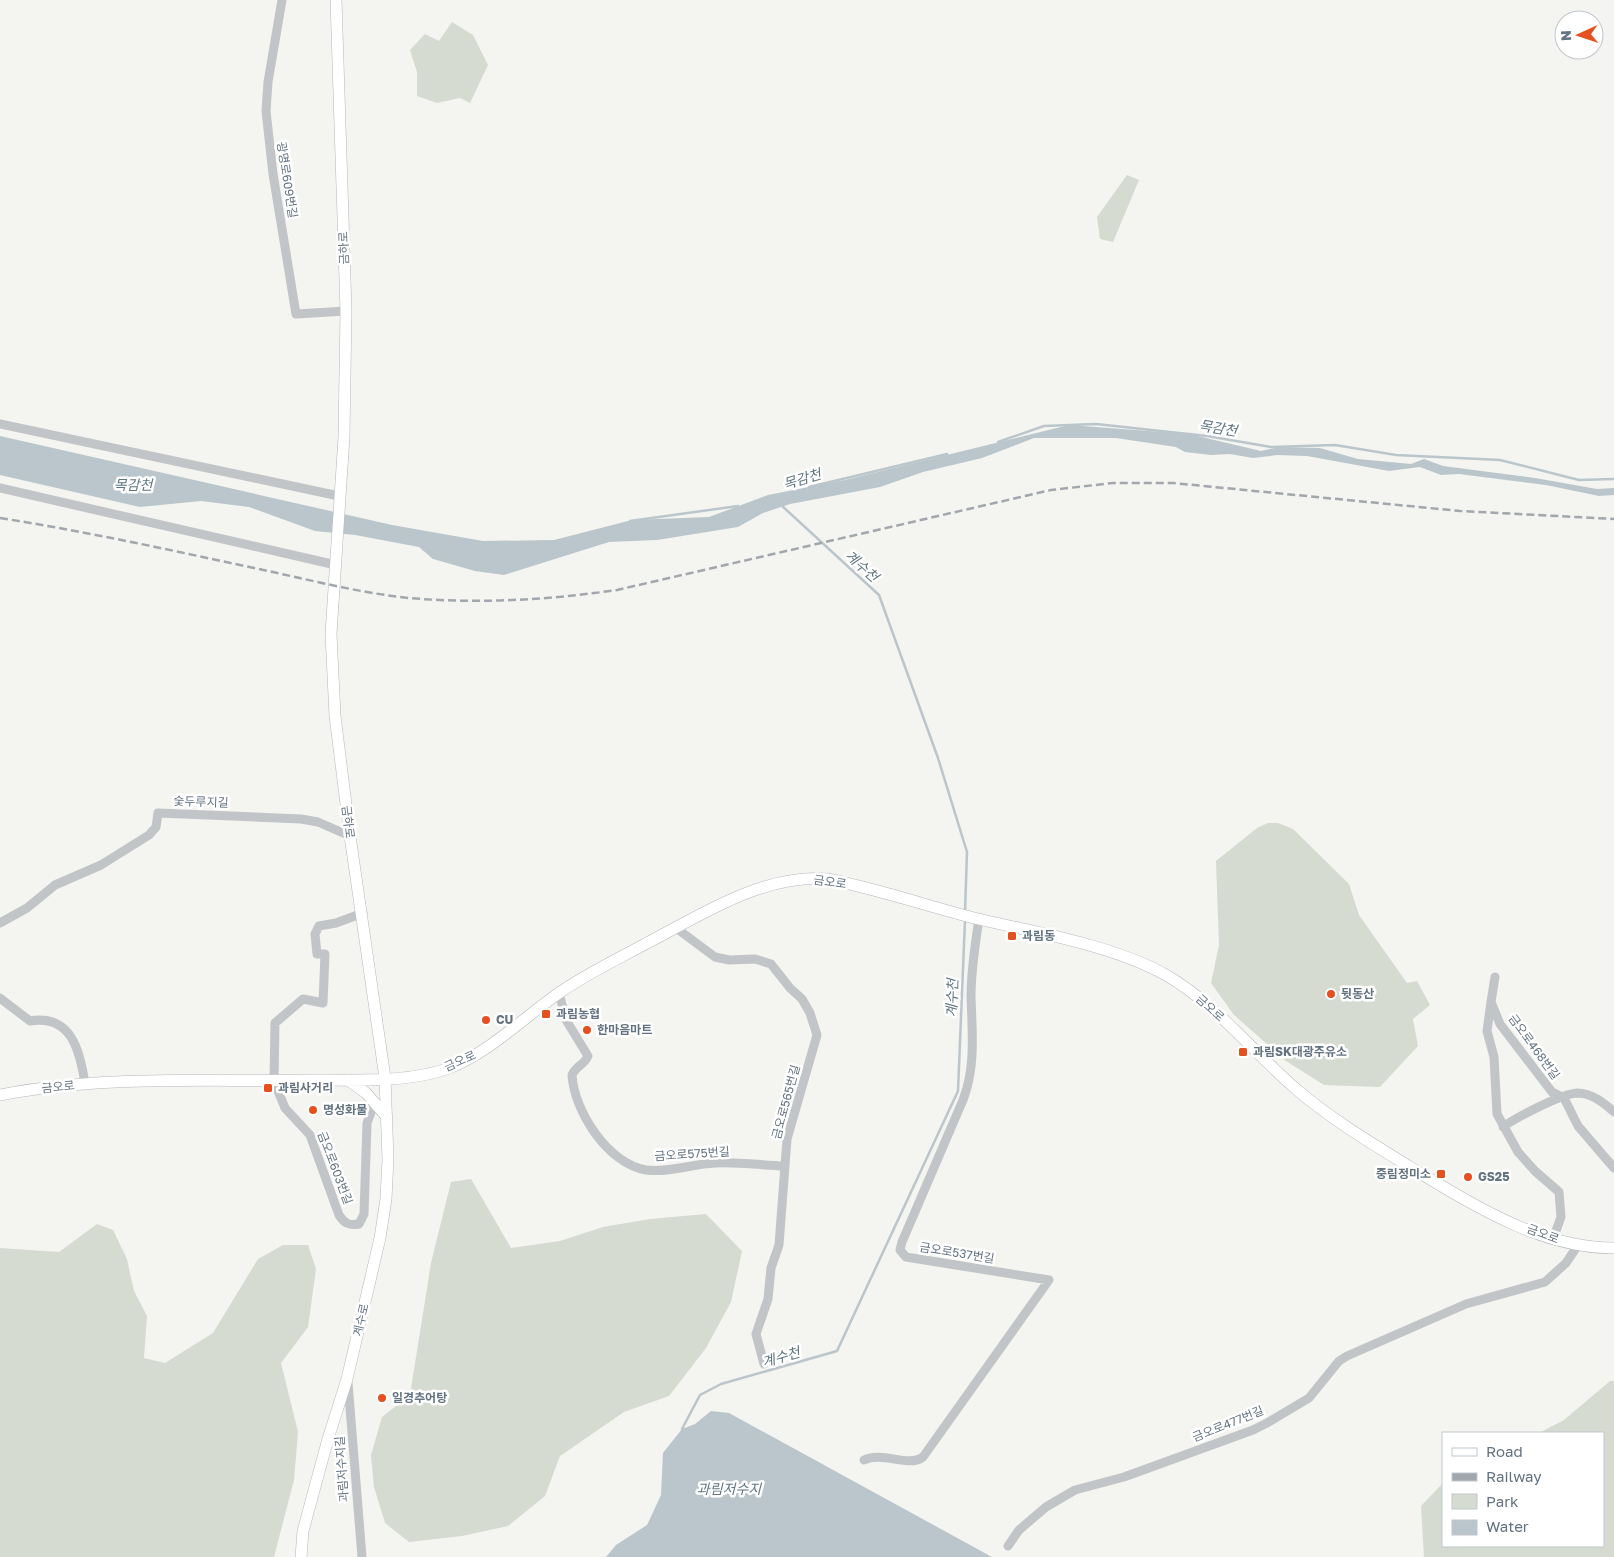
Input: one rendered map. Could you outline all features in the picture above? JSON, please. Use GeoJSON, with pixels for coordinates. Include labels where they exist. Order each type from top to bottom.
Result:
{"type":"FeatureCollection","features":[{"type":"Feature","properties":{"kind":"main road","name":"금하로"},"geometry":{"type":"LineString","coordinates":[[336,0],[346,311],[344,437],[331,634],[336,716],[350,836],[363,913],[385,1078]]}},
{"type":"Feature","properties":{"kind":"main road","name":"금오로"},"geometry":{"type":"LineString","coordinates":[[0,1095],[85,1084],[348,1080],[432,1073],[464,1061],[481,1052],[559,993],[676,928],[752,891],[786,882],[812,878],[852,885],[1128,958],[1168,976],[1211,1008],[1296,1089],[1331,1117],[1470,1203],[1553,1239],[1578,1245],[1614,1248]]}},
{"type":"Feature","properties":{"kind":"main road","name":"계수로"},"geometry":{"type":"LineString","coordinates":[[301,1557],[303,1531],[328,1439],[348,1379],[383,1219],[388,1178],[385,1078]]}},
{"type":"Feature","properties":{"kind":"main road"},"geometry":{"type":"LineString","coordinates":[[348,1080],[375,1102],[387,1118]]}},
{"type":"Feature","properties":{"kind":"street","name":"광명로609번길"},"geometry":{"type":"LineString","coordinates":[[282,0],[268,82],[266,111],[273,174],[296,314],[346,311]]}},
{"type":"Feature","properties":{"kind":"street"},"geometry":{"type":"LineString","coordinates":[[0,424],[339,496]]}},
{"type":"Feature","properties":{"kind":"street"},"geometry":{"type":"LineString","coordinates":[[0,488],[336,565]]}},
{"type":"Feature","properties":{"kind":"street","name":"숯두루지길"},"geometry":{"type":"LineString","coordinates":[[0,924],[27,908],[55,885],[101,865],[149,835],[156,826],[158,813],[311,820],[350,836]]}},
{"type":"Feature","properties":{"kind":"street"},"geometry":{"type":"LineString","coordinates":[[274,1081],[276,1023],[303,999],[323,1002],[326,954],[317,954],[315,934],[319,926],[336,923],[363,913]]}},
{"type":"Feature","properties":{"kind":"street","name":"금오로537번길"},"geometry":{"type":"LineString","coordinates":[[864,1460],[875,1456],[916,1461],[923,1457],[1049,1280],[906,1257],[900,1250],[963,1100],[969,1081],[973,1036],[972,962],[977,918]]}},
{"type":"Feature","properties":{"kind":"street","name":"금오로565번길"},"geometry":{"type":"LineString","coordinates":[[676,928],[715,957],[729,960],[755,958],[771,964],[790,988],[802,999],[810,1013],[817,1035],[800,1098],[790,1124],[784,1166],[779,1245],[771,1268],[768,1299],[756,1334],[764,1364]]}},
{"type":"Feature","properties":{"kind":"street"},"geometry":{"type":"LineString","coordinates":[[1495,977],[1487,1031],[1494,1057],[1495,1103],[1503,1127],[1525,1160],[1559,1192],[1561,1217],[1553,1239]]}},
{"type":"Feature","properties":{"kind":"street","name":"금오로575번길"},"geometry":{"type":"LineString","coordinates":[[559,993],[568,1024],[588,1056],[586,1061],[575,1069],[572,1075],[578,1099],[584,1116],[592,1129],[615,1155],[635,1167],[646,1170],[674,1169],[717,1163],[784,1166]]}},
{"type":"Feature","properties":{"kind":"street"},"geometry":{"type":"LineString","coordinates":[[0,998],[30,1021],[50,1019],[68,1030],[83,1071],[85,1084]]}},
{"type":"Feature","properties":{"kind":"street","name":"금오로468번길"},"geometry":{"type":"LineString","coordinates":[[1491,1002],[1509,1037],[1552,1092],[1564,1098],[1578,1126],[1614,1168]]}},
{"type":"Feature","properties":{"kind":"street","name":"금오로603번길"},"geometry":{"type":"LineString","coordinates":[[274,1081],[285,1108],[310,1135],[339,1215],[343,1222],[352,1226],[359,1224],[364,1214],[367,1123],[375,1102]]}},
{"type":"Feature","properties":{"kind":"street"},"geometry":{"type":"LineString","coordinates":[[1503,1127],[1518,1116],[1576,1093],[1595,1097],[1614,1112]]}},
{"type":"Feature","properties":{"kind":"street","name":"금오로477번길"},"geometry":{"type":"LineString","coordinates":[[1008,1546],[1019,1530],[1046,1507],[1075,1490],[1124,1477],[1253,1430],[1309,1398],[1339,1361],[1347,1356],[1466,1304],[1545,1282],[1567,1261],[1578,1245]]}},
{"type":"Feature","properties":{"kind":"street","name":"과림저수지길"},"geometry":{"type":"LineString","coordinates":[[348,1379],[362,1557]]}},
{"type":"Feature","properties":{"kind":"green space"},"geometry":{"type":"Polygon","coordinates":[[[452,22],[473,35],[488,65],[470,103],[460,98],[437,103],[417,96],[417,72],[410,50],[425,34],[439,41],[452,22]]]}},
{"type":"Feature","properties":{"kind":"green space"},"geometry":{"type":"Polygon","coordinates":[[[1127,175],[1139,180],[1113,242],[1100,239],[1097,217],[1127,175]]]}},
{"type":"Feature","properties":{"kind":"green space"},"geometry":{"type":"Polygon","coordinates":[[[1268,823],[1278,823],[1293,829],[1349,884],[1359,915],[1407,983],[1417,981],[1430,1005],[1413,1019],[1418,1046],[1380,1087],[1324,1085],[1286,1061],[1234,1015],[1211,983],[1219,945],[1216,861],[1257,828],[1268,823]]]}},
{"type":"Feature","properties":{"kind":"green space"},"geometry":{"type":"Polygon","coordinates":[[[471,1179],[511,1248],[560,1241],[603,1227],[650,1219],[706,1214],[742,1251],[731,1302],[706,1348],[669,1396],[624,1412],[560,1456],[545,1496],[508,1526],[462,1536],[409,1542],[385,1523],[374,1487],[371,1455],[382,1417],[410,1395],[431,1263],[451,1182],[471,1179]]]}},
{"type":"Feature","properties":{"kind":"green space"},"geometry":{"type":"Polygon","coordinates":[[[97,1224],[113,1230],[127,1259],[134,1291],[147,1316],[144,1358],[165,1363],[213,1333],[258,1259],[283,1245],[308,1245],[316,1269],[308,1327],[281,1363],[298,1432],[294,1480],[274,1557],[0,1557],[0,1248],[59,1252],[97,1224]]]}},
{"type":"Feature","properties":{"kind":"green space"},"geometry":{"type":"Polygon","coordinates":[[[1610,1381],[1614,1381],[1614,1557],[1424,1557],[1421,1506],[1442,1484],[1442,1547],[1604,1547],[1604,1432],[1541,1432],[1564,1420],[1610,1381]]]}},
{"type":"Feature","properties":{"kind":"water","name":"목감천"},"geometry":{"type":"Polygon","coordinates":[[[1069,425],[1189,434],[1261,451],[1279,447],[1320,448],[1358,459],[1411,464],[1424,459],[1443,466],[1535,478],[1597,489],[1614,488],[1614,495],[1599,496],[1546,485],[1459,474],[1441,475],[1420,467],[1389,471],[1307,456],[1277,455],[1253,458],[1230,454],[1211,455],[1185,452],[1176,447],[1116,438],[1034,438],[982,458],[923,472],[880,487],[790,504],[763,513],[738,527],[657,540],[609,542],[504,575],[475,571],[433,559],[419,547],[355,535],[315,531],[249,507],[201,501],[140,507],[0,475],[0,436],[392,525],[483,541],[554,540],[632,520],[709,517],[768,495],[845,480],[1069,425]]]}},
{"type":"Feature","properties":{"kind":"water","name":"과림저수지"},"geometry":{"type":"Polygon","coordinates":[[[711,1411],[729,1413],[992,1557],[606,1557],[616,1545],[647,1525],[661,1495],[663,1453],[682,1429],[695,1424],[711,1411]]]}},
{"type":"Feature","properties":{"kind":"waterway","name":"목감천"},"geometry":{"type":"LineString","coordinates":[[998,442],[1044,426],[1096,424],[1207,436],[1271,447],[1335,445],[1396,455],[1500,460],[1579,480],[1614,479]]}},
{"type":"Feature","properties":{"kind":"waterway","name":"목감천"},"geometry":{"type":"LineString","coordinates":[[809,487],[947,454]]}},
{"type":"Feature","properties":{"kind":"waterway","name":"계수천"},"geometry":{"type":"LineString","coordinates":[[781,505],[879,595],[938,758],[967,852],[965,912]]}},
{"type":"Feature","properties":{"kind":"waterway","name":"목감천"},"geometry":{"type":"LineString","coordinates":[[630,521],[738,506]]}},
{"type":"Feature","properties":{"kind":"waterway","name":"계수천"},"geometry":{"type":"LineString","coordinates":[[682,1429],[700,1395],[721,1384],[837,1351],[958,1091],[965,920]]}},
{"type":"Feature","properties":{"kind":"railway"},"geometry":{"type":"LineString","coordinates":[[0,518],[134,543],[373,593],[409,598],[461,601],[539,599],[617,590],[1051,490],[1113,483],[1173,483],[1460,511],[1614,519]]}},
{"type":"Feature","properties":{"kind":"place","name":"과림동"},"geometry":{"type":"Point","coordinates":[1012,936]}},
{"type":"Feature","properties":{"kind":"place","name":"뒷동산"},"geometry":{"type":"Point","coordinates":[1331,994]}},
{"type":"Feature","properties":{"kind":"place","name":"과림농협"},"geometry":{"type":"Point","coordinates":[546,1014]}},
{"type":"Feature","properties":{"kind":"place","name":"CU"},"geometry":{"type":"Point","coordinates":[486,1020]}},
{"type":"Feature","properties":{"kind":"place","name":"한마음마트"},"geometry":{"type":"Point","coordinates":[587,1030]}},
{"type":"Feature","properties":{"kind":"place","name":"과림SK대광주유소"},"geometry":{"type":"Point","coordinates":[1243,1052]}},
{"type":"Feature","properties":{"kind":"place","name":"과림사거리"},"geometry":{"type":"Point","coordinates":[268,1088]}},
{"type":"Feature","properties":{"kind":"place","name":"명성화물"},"geometry":{"type":"Point","coordinates":[313,1110]}},
{"type":"Feature","properties":{"kind":"place","name":"중림정미소"},"geometry":{"type":"Point","coordinates":[1441,1174]}},
{"type":"Feature","properties":{"kind":"place","name":"GS25"},"geometry":{"type":"Point","coordinates":[1468,1177]}},
{"type":"Feature","properties":{"kind":"place","name":"일경추어탕"},"geometry":{"type":"Point","coordinates":[382,1398]}}]}
